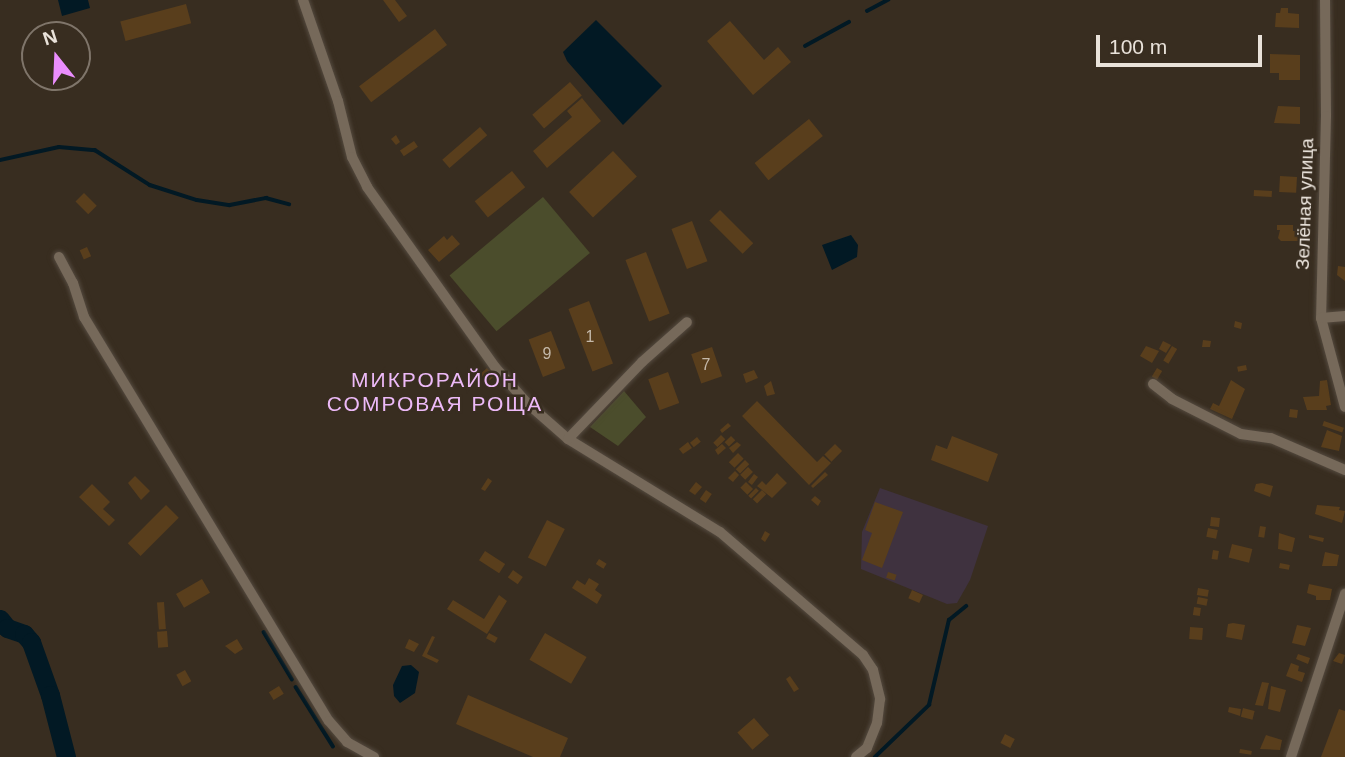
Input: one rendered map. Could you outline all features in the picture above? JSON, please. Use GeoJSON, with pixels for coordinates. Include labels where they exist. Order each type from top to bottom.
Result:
{"type":"FeatureCollection","features":[{"type":"Feature","properties":{"kind":"street"},"geometry":{"type":"LineString","coordinates":[[303,0],[338,101],[352,157],[367,187],[495,368],[527,403],[568,439],[720,532],[863,655],[873,670],[880,699],[877,723],[867,748],[856,757]]}},
{"type":"Feature","properties":{"kind":"street","name":"Зелёная улица"},"geometry":{"type":"LineString","coordinates":[[1325,0],[1326,116],[1321,318],[1345,407]]}},
{"type":"Feature","properties":{"kind":"street"},"geometry":{"type":"LineString","coordinates":[[58,257],[73,283],[84,317],[329,721],[347,742],[374,757]]}},
{"type":"Feature","properties":{"kind":"street"},"geometry":{"type":"LineString","coordinates":[[1321,318],[1345,316]]}},
{"type":"Feature","properties":{"kind":"street"},"geometry":{"type":"LineString","coordinates":[[568,439],[642,362],[687,321]]}},
{"type":"Feature","properties":{"kind":"street"},"geometry":{"type":"LineString","coordinates":[[1153,384],[1172,399],[1241,434],[1271,438],[1345,470]]}},
{"type":"Feature","properties":{"kind":"street"},"geometry":{"type":"LineString","coordinates":[[1292,757],[1345,594]]}},
{"type":"Feature","properties":{"kind":"shaded area"},"geometry":{"type":"Polygon","coordinates":[[[880,488],[988,526],[970,580],[957,603],[947,604],[861,569],[862,532],[880,488]]]}},
{"type":"Feature","properties":{"kind":"green space"},"geometry":{"type":"Polygon","coordinates":[[[543,197],[590,253],[496,331],[450,275],[543,197]]]}},
{"type":"Feature","properties":{"kind":"green space"},"geometry":{"type":"Polygon","coordinates":[[[624,391],[646,417],[618,446],[590,427],[624,391]]]}},
{"type":"Feature","properties":{"kind":"water"},"geometry":{"type":"Polygon","coordinates":[[[58,0],[88,0],[90,8],[62,16],[58,0]]]}},
{"type":"Feature","properties":{"kind":"water"},"geometry":{"type":"Polygon","coordinates":[[[596,20],[662,86],[623,125],[567,61],[563,52],[596,20]]]}},
{"type":"Feature","properties":{"kind":"water"},"geometry":{"type":"Polygon","coordinates":[[[851,235],[858,245],[857,257],[832,270],[822,245],[851,235]]]}},
{"type":"Feature","properties":{"kind":"water"},"geometry":{"type":"Polygon","coordinates":[[[411,665],[419,672],[415,693],[400,703],[394,696],[393,685],[402,666],[411,665]]]}},
{"type":"Feature","properties":{"kind":"building"},"geometry":{"type":"Polygon","coordinates":[[[383,0],[395,0],[407,16],[399,22],[383,0]]]}},
{"type":"Feature","properties":{"kind":"building"},"geometry":{"type":"Polygon","coordinates":[[[186,4],[191,23],[125,41],[120,22],[186,4]]]}},
{"type":"Feature","properties":{"kind":"building"},"geometry":{"type":"Polygon","coordinates":[[[1281,8],[1288,8],[1288,13],[1299,14],[1299,28],[1275,27],[1276,13],[1280,13],[1281,8]]]}},
{"type":"Feature","properties":{"kind":"building"},"geometry":{"type":"Polygon","coordinates":[[[730,21],[764,60],[778,47],[791,62],[753,95],[707,41],[730,21]]]}},
{"type":"Feature","properties":{"kind":"building"},"geometry":{"type":"Polygon","coordinates":[[[435,29],[447,45],[371,102],[359,86],[435,29]]]}},
{"type":"Feature","properties":{"kind":"building"},"geometry":{"type":"Polygon","coordinates":[[[1270,54],[1300,55],[1300,80],[1279,80],[1279,73],[1270,73],[1270,54]]]}},
{"type":"Feature","properties":{"kind":"building"},"geometry":{"type":"Polygon","coordinates":[[[570,82],[582,96],[544,128],[532,115],[570,82]]]}},
{"type":"Feature","properties":{"kind":"building"},"geometry":{"type":"Polygon","coordinates":[[[582,98],[601,121],[547,168],[533,151],[572,117],[567,111],[582,98]]]}},
{"type":"Feature","properties":{"kind":"building"},"geometry":{"type":"Polygon","coordinates":[[[1278,106],[1300,107],[1300,124],[1274,123],[1278,106]]]}},
{"type":"Feature","properties":{"kind":"building"},"geometry":{"type":"Polygon","coordinates":[[[809,119],[823,136],[768,180],[755,163],[809,119]]]}},
{"type":"Feature","properties":{"kind":"building"},"geometry":{"type":"Polygon","coordinates":[[[480,127],[487,135],[449,168],[442,160],[480,127]]]}},
{"type":"Feature","properties":{"kind":"building"},"geometry":{"type":"Polygon","coordinates":[[[396,135],[400,142],[396,145],[391,139],[396,135]]]}},
{"type":"Feature","properties":{"kind":"building"},"geometry":{"type":"Polygon","coordinates":[[[414,141],[418,147],[404,156],[400,151],[414,141]]]}},
{"type":"Feature","properties":{"kind":"building"},"geometry":{"type":"Polygon","coordinates":[[[613,151],[637,177],[593,218],[569,192],[613,151]]]}},
{"type":"Feature","properties":{"kind":"building"},"geometry":{"type":"Polygon","coordinates":[[[512,171],[525,187],[488,218],[475,201],[512,171]]]}},
{"type":"Feature","properties":{"kind":"building"},"geometry":{"type":"Polygon","coordinates":[[[1280,176],[1297,177],[1296,193],[1279,192],[1280,176]]]}},
{"type":"Feature","properties":{"kind":"building"},"geometry":{"type":"Polygon","coordinates":[[[1254,190],[1272,191],[1272,197],[1254,196],[1254,190]]]}},
{"type":"Feature","properties":{"kind":"building"},"geometry":{"type":"Polygon","coordinates":[[[84,193],[97,206],[88,214],[76,201],[84,193]]]}},
{"type":"Feature","properties":{"kind":"building"},"geometry":{"type":"Polygon","coordinates":[[[720,210],[753,243],[743,254],[709,221],[720,210]]]}},
{"type":"Feature","properties":{"kind":"building"},"geometry":{"type":"Polygon","coordinates":[[[692,221],[707,261],[687,269],[671,229],[692,221]]]}},
{"type":"Feature","properties":{"kind":"building"},"geometry":{"type":"Polygon","coordinates":[[[1277,225],[1293,225],[1293,231],[1304,231],[1304,241],[1281,241],[1278,238],[1280,230],[1277,230],[1277,225]]]}},
{"type":"Feature","properties":{"kind":"building"},"geometry":{"type":"Polygon","coordinates":[[[452,235],[460,244],[439,262],[428,250],[444,236],[447,240],[452,235]]]}},
{"type":"Feature","properties":{"kind":"building"},"geometry":{"type":"Polygon","coordinates":[[[87,247],[91,256],[84,259],[80,250],[87,247]]]}},
{"type":"Feature","properties":{"kind":"building"},"geometry":{"type":"Polygon","coordinates":[[[646,252],[670,314],[649,322],[625,260],[646,252]]]}},
{"type":"Feature","properties":{"kind":"building"},"geometry":{"type":"Polygon","coordinates":[[[1338,266],[1345,267],[1345,281],[1337,275],[1338,266]]]}},
{"type":"Feature","properties":{"kind":"building"},"geometry":{"type":"Polygon","coordinates":[[[589,301],[613,364],[592,371],[568,309],[589,301]]]}},
{"type":"Feature","properties":{"kind":"building"},"geometry":{"type":"Polygon","coordinates":[[[1235,321],[1242,323],[1241,329],[1234,327],[1235,321]]]}},
{"type":"Feature","properties":{"kind":"building"},"geometry":{"type":"Polygon","coordinates":[[[551,331],[565,368],[543,377],[529,340],[551,331]]]}},
{"type":"Feature","properties":{"kind":"building"},"geometry":{"type":"Polygon","coordinates":[[[1203,340],[1211,341],[1210,347],[1202,347],[1203,340]]]}},
{"type":"Feature","properties":{"kind":"building"},"geometry":{"type":"Polygon","coordinates":[[[1163,341],[1171,345],[1166,353],[1159,349],[1163,341]]]}},
{"type":"Feature","properties":{"kind":"building"},"geometry":{"type":"Polygon","coordinates":[[[1146,346],[1159,351],[1152,363],[1140,356],[1146,346]]]}},
{"type":"Feature","properties":{"kind":"building"},"geometry":{"type":"Polygon","coordinates":[[[1172,346],[1177,349],[1168,364],[1163,361],[1172,346]]]}},
{"type":"Feature","properties":{"kind":"building"},"geometry":{"type":"Polygon","coordinates":[[[712,347],[722,376],[701,383],[691,354],[712,347]]]}},
{"type":"Feature","properties":{"kind":"building"},"geometry":{"type":"Polygon","coordinates":[[[1246,365],[1247,370],[1238,372],[1237,367],[1246,365]]]}},
{"type":"Feature","properties":{"kind":"building"},"geometry":{"type":"Polygon","coordinates":[[[487,368],[494,376],[487,382],[480,374],[487,368]]]}},
{"type":"Feature","properties":{"kind":"building"},"geometry":{"type":"Polygon","coordinates":[[[1157,368],[1162,371],[1157,380],[1152,377],[1157,368]]]}},
{"type":"Feature","properties":{"kind":"building"},"geometry":{"type":"Polygon","coordinates":[[[754,370],[758,378],[746,383],[743,374],[754,370]]]}},
{"type":"Feature","properties":{"kind":"building"},"geometry":{"type":"Polygon","coordinates":[[[668,372],[679,403],[660,410],[648,379],[668,372]]]}},
{"type":"Feature","properties":{"kind":"building"},"geometry":{"type":"Polygon","coordinates":[[[1231,380],[1245,389],[1232,419],[1210,409],[1213,403],[1219,406],[1231,380]]]}},
{"type":"Feature","properties":{"kind":"building"},"geometry":{"type":"Polygon","coordinates":[[[1327,380],[1331,405],[1326,406],[1327,410],[1307,410],[1303,397],[1319,396],[1320,381],[1327,380]]]}},
{"type":"Feature","properties":{"kind":"building"},"geometry":{"type":"Polygon","coordinates":[[[771,381],[775,394],[767,396],[764,386],[771,381]]]}},
{"type":"Feature","properties":{"kind":"building"},"geometry":{"type":"Polygon","coordinates":[[[757,401],[817,462],[823,456],[831,463],[809,485],[742,416],[757,401]]]}},
{"type":"Feature","properties":{"kind":"building"},"geometry":{"type":"Polygon","coordinates":[[[1290,409],[1298,410],[1297,418],[1289,417],[1290,409]]]}},
{"type":"Feature","properties":{"kind":"building"},"geometry":{"type":"Polygon","coordinates":[[[1324,421],[1344,428],[1342,433],[1322,426],[1324,421]]]}},
{"type":"Feature","properties":{"kind":"building"},"geometry":{"type":"Polygon","coordinates":[[[728,423],[731,426],[722,433],[720,430],[728,423]]]}},
{"type":"Feature","properties":{"kind":"building"},"geometry":{"type":"Polygon","coordinates":[[[1327,430],[1342,436],[1339,451],[1321,447],[1327,430]]]}},
{"type":"Feature","properties":{"kind":"building"},"geometry":{"type":"Polygon","coordinates":[[[721,435],[725,439],[717,447],[713,443],[721,435]]]}},
{"type":"Feature","properties":{"kind":"building"},"geometry":{"type":"Polygon","coordinates":[[[731,436],[735,440],[729,447],[725,442],[731,436]]]}},
{"type":"Feature","properties":{"kind":"building"},"geometry":{"type":"Polygon","coordinates":[[[952,436],[998,454],[988,482],[931,460],[936,445],[947,449],[952,436]]]}},
{"type":"Feature","properties":{"kind":"building"},"geometry":{"type":"Polygon","coordinates":[[[697,437],[701,442],[694,447],[690,443],[697,437]]]}},
{"type":"Feature","properties":{"kind":"building"},"geometry":{"type":"Polygon","coordinates":[[[688,442],[692,448],[683,454],[679,449],[688,442]]]}},
{"type":"Feature","properties":{"kind":"building"},"geometry":{"type":"Polygon","coordinates":[[[737,442],[741,445],[733,453],[729,448],[737,442]]]}},
{"type":"Feature","properties":{"kind":"building"},"geometry":{"type":"Polygon","coordinates":[[[722,444],[726,448],[718,455],[715,450],[722,444]]]}},
{"type":"Feature","properties":{"kind":"building"},"geometry":{"type":"Polygon","coordinates":[[[835,444],[842,451],[831,462],[824,455],[835,444]]]}},
{"type":"Feature","properties":{"kind":"building"},"geometry":{"type":"Polygon","coordinates":[[[738,453],[744,459],[734,468],[729,462],[738,453]]]}},
{"type":"Feature","properties":{"kind":"building"},"geometry":{"type":"Polygon","coordinates":[[[745,460],[749,464],[740,473],[736,469],[745,460]]]}},
{"type":"Feature","properties":{"kind":"building"},"geometry":{"type":"Polygon","coordinates":[[[748,467],[753,472],[745,480],[740,475],[748,467]]]}},
{"type":"Feature","properties":{"kind":"building"},"geometry":{"type":"Polygon","coordinates":[[[735,471],[739,475],[733,482],[728,478],[735,471]]]}},
{"type":"Feature","properties":{"kind":"building"},"geometry":{"type":"Polygon","coordinates":[[[825,472],[828,475],[813,488],[811,486],[825,472]]]}},
{"type":"Feature","properties":{"kind":"building"},"geometry":{"type":"Polygon","coordinates":[[[777,473],[787,483],[772,498],[757,486],[762,481],[766,485],[777,473]]]}},
{"type":"Feature","properties":{"kind":"building"},"geometry":{"type":"Polygon","coordinates":[[[754,474],[758,477],[752,485],[748,482],[754,474]]]}},
{"type":"Feature","properties":{"kind":"building"},"geometry":{"type":"Polygon","coordinates":[[[135,476],[150,491],[141,500],[128,483],[135,476]]]}},
{"type":"Feature","properties":{"kind":"building"},"geometry":{"type":"Polygon","coordinates":[[[488,478],[492,481],[485,491],[481,489],[488,478]]]}},
{"type":"Feature","properties":{"kind":"building"},"geometry":{"type":"Polygon","coordinates":[[[696,482],[702,487],[695,495],[689,491],[696,482]]]}},
{"type":"Feature","properties":{"kind":"building"},"geometry":{"type":"Polygon","coordinates":[[[746,482],[753,489],[747,495],[740,488],[746,482]]]}},
{"type":"Feature","properties":{"kind":"building"},"geometry":{"type":"Polygon","coordinates":[[[92,484],[110,502],[103,509],[115,520],[109,526],[79,497],[92,484]]]}},
{"type":"Feature","properties":{"kind":"building"},"geometry":{"type":"Polygon","coordinates":[[[1256,484],[1273,486],[1270,497],[1254,491],[1256,484]]]}},
{"type":"Feature","properties":{"kind":"building"},"geometry":{"type":"Polygon","coordinates":[[[756,488],[759,491],[751,499],[748,496],[756,488]]]}},
{"type":"Feature","properties":{"kind":"building"},"geometry":{"type":"Polygon","coordinates":[[[706,490],[712,494],[706,503],[700,499],[706,490]]]}},
{"type":"Feature","properties":{"kind":"building"},"geometry":{"type":"Polygon","coordinates":[[[762,490],[766,494],[757,503],[753,499],[762,490]]]}},
{"type":"Feature","properties":{"kind":"building"},"geometry":{"type":"Polygon","coordinates":[[[815,496],[821,501],[818,506],[811,500],[815,496]]]}},
{"type":"Feature","properties":{"kind":"building"},"geometry":{"type":"Polygon","coordinates":[[[875,502],[903,512],[882,568],[862,560],[872,533],[865,530],[875,502]]]}},
{"type":"Feature","properties":{"kind":"building"},"geometry":{"type":"Polygon","coordinates":[[[166,505],[179,518],[141,556],[128,543],[166,505]]]}},
{"type":"Feature","properties":{"kind":"building"},"geometry":{"type":"Polygon","coordinates":[[[1317,505],[1340,507],[1339,510],[1345,511],[1342,523],[1315,514],[1317,505]]]}},
{"type":"Feature","properties":{"kind":"building"},"geometry":{"type":"Polygon","coordinates":[[[1211,517],[1220,518],[1219,527],[1210,526],[1211,517]]]}},
{"type":"Feature","properties":{"kind":"building"},"geometry":{"type":"Polygon","coordinates":[[[547,520],[565,529],[546,567],[528,557],[547,520]]]}},
{"type":"Feature","properties":{"kind":"building"},"geometry":{"type":"Polygon","coordinates":[[[1260,526],[1266,527],[1264,538],[1258,537],[1260,526]]]}},
{"type":"Feature","properties":{"kind":"building"},"geometry":{"type":"Polygon","coordinates":[[[1208,528],[1218,530],[1216,539],[1206,537],[1208,528]]]}},
{"type":"Feature","properties":{"kind":"building"},"geometry":{"type":"Polygon","coordinates":[[[765,531],[770,534],[765,542],[761,539],[765,531]]]}},
{"type":"Feature","properties":{"kind":"building"},"geometry":{"type":"Polygon","coordinates":[[[1279,533],[1295,538],[1292,552],[1278,549],[1279,533]]]}},
{"type":"Feature","properties":{"kind":"building"},"geometry":{"type":"Polygon","coordinates":[[[1309,535],[1324,538],[1323,542],[1309,538],[1309,535]]]}},
{"type":"Feature","properties":{"kind":"building"},"geometry":{"type":"Polygon","coordinates":[[[1232,544],[1252,549],[1249,563],[1229,558],[1232,544]]]}},
{"type":"Feature","properties":{"kind":"building"},"geometry":{"type":"Polygon","coordinates":[[[1213,550],[1219,551],[1218,560],[1212,559],[1213,550]]]}},
{"type":"Feature","properties":{"kind":"building"},"geometry":{"type":"Polygon","coordinates":[[[485,551],[505,564],[499,573],[479,560],[485,551]]]}},
{"type":"Feature","properties":{"kind":"building"},"geometry":{"type":"Polygon","coordinates":[[[1325,552],[1339,555],[1337,566],[1322,566],[1325,552]]]}},
{"type":"Feature","properties":{"kind":"building"},"geometry":{"type":"Polygon","coordinates":[[[599,559],[607,564],[603,569],[596,564],[599,559]]]}},
{"type":"Feature","properties":{"kind":"building"},"geometry":{"type":"Polygon","coordinates":[[[1280,563],[1290,565],[1289,570],[1279,568],[1280,563]]]}},
{"type":"Feature","properties":{"kind":"building"},"geometry":{"type":"Polygon","coordinates":[[[513,570],[523,577],[518,584],[508,577],[513,570]]]}},
{"type":"Feature","properties":{"kind":"building"},"geometry":{"type":"Polygon","coordinates":[[[888,572],[897,575],[895,580],[886,578],[888,572]]]}},
{"type":"Feature","properties":{"kind":"building"},"geometry":{"type":"Polygon","coordinates":[[[589,578],[599,584],[595,590],[602,595],[597,604],[572,588],[577,580],[585,585],[589,578]]]}},
{"type":"Feature","properties":{"kind":"building"},"geometry":{"type":"Polygon","coordinates":[[[202,579],[210,593],[184,608],[176,594],[202,579]]]}},
{"type":"Feature","properties":{"kind":"building"},"geometry":{"type":"Polygon","coordinates":[[[1309,584],[1332,589],[1330,600],[1316,600],[1316,596],[1307,593],[1309,584]]]}},
{"type":"Feature","properties":{"kind":"building"},"geometry":{"type":"Polygon","coordinates":[[[1198,588],[1209,590],[1208,597],[1197,595],[1198,588]]]}},
{"type":"Feature","properties":{"kind":"building"},"geometry":{"type":"Polygon","coordinates":[[[912,590],[923,595],[919,603],[908,598],[912,590]]]}},
{"type":"Feature","properties":{"kind":"building"},"geometry":{"type":"Polygon","coordinates":[[[499,595],[507,601],[487,634],[447,609],[453,600],[484,619],[499,595]]]}},
{"type":"Feature","properties":{"kind":"building"},"geometry":{"type":"Polygon","coordinates":[[[1198,597],[1208,599],[1206,606],[1197,604],[1198,597]]]}},
{"type":"Feature","properties":{"kind":"building"},"geometry":{"type":"Polygon","coordinates":[[[157,602],[164,602],[166,629],[159,629],[157,602]]]}},
{"type":"Feature","properties":{"kind":"building"},"geometry":{"type":"Polygon","coordinates":[[[1194,607],[1201,608],[1200,616],[1193,615],[1194,607]]]}},
{"type":"Feature","properties":{"kind":"building"},"geometry":{"type":"Polygon","coordinates":[[[1228,624],[1245,625],[1242,640],[1226,637],[1228,624]]]}},
{"type":"Feature","properties":{"kind":"building"},"geometry":{"type":"Polygon","coordinates":[[[1297,625],[1311,628],[1305,646],[1292,643],[1297,625]]]}},
{"type":"Feature","properties":{"kind":"building"},"geometry":{"type":"Polygon","coordinates":[[[1190,627],[1203,628],[1202,640],[1189,639],[1190,627]]]}},
{"type":"Feature","properties":{"kind":"building"},"geometry":{"type":"Polygon","coordinates":[[[167,631],[168,647],[158,648],[157,632],[167,631]]]}},
{"type":"Feature","properties":{"kind":"building"},"geometry":{"type":"Polygon","coordinates":[[[489,633],[498,638],[495,643],[486,638],[489,633]]]}},
{"type":"Feature","properties":{"kind":"building"},"geometry":{"type":"Polygon","coordinates":[[[545,633],[587,657],[571,684],[530,660],[545,633]]]}},
{"type":"Feature","properties":{"kind":"building"},"geometry":{"type":"Polygon","coordinates":[[[432,636],[435,637],[427,654],[439,660],[437,663],[422,656],[432,636]]]}},
{"type":"Feature","properties":{"kind":"building"},"geometry":{"type":"Polygon","coordinates":[[[237,639],[243,649],[235,654],[225,646],[237,639]]]}},
{"type":"Feature","properties":{"kind":"building"},"geometry":{"type":"Polygon","coordinates":[[[409,639],[419,644],[414,652],[405,648],[409,639]]]}},
{"type":"Feature","properties":{"kind":"building"},"geometry":{"type":"Polygon","coordinates":[[[1339,653],[1345,655],[1342,664],[1333,661],[1339,653]]]}},
{"type":"Feature","properties":{"kind":"building"},"geometry":{"type":"Polygon","coordinates":[[[1298,654],[1310,658],[1308,664],[1296,659],[1298,654]]]}},
{"type":"Feature","properties":{"kind":"building"},"geometry":{"type":"Polygon","coordinates":[[[1291,663],[1299,666],[1298,671],[1305,673],[1302,682],[1286,676],[1291,663]]]}},
{"type":"Feature","properties":{"kind":"building"},"geometry":{"type":"Polygon","coordinates":[[[185,670],[191,681],[183,686],[176,675],[185,670]]]}},
{"type":"Feature","properties":{"kind":"building"},"geometry":{"type":"Polygon","coordinates":[[[790,676],[799,689],[794,692],[786,679],[790,676]]]}},
{"type":"Feature","properties":{"kind":"building"},"geometry":{"type":"Polygon","coordinates":[[[1262,682],[1269,683],[1263,706],[1255,705],[1262,682]]]}},
{"type":"Feature","properties":{"kind":"building"},"geometry":{"type":"Polygon","coordinates":[[[279,686],[284,694],[274,700],[269,692],[279,686]]]}},
{"type":"Feature","properties":{"kind":"building"},"geometry":{"type":"Polygon","coordinates":[[[1271,686],[1286,690],[1280,712],[1268,709],[1271,686]]]}},
{"type":"Feature","properties":{"kind":"building"},"geometry":{"type":"Polygon","coordinates":[[[468,695],[568,738],[560,757],[533,757],[456,724],[468,695]]]}},
{"type":"Feature","properties":{"kind":"building"},"geometry":{"type":"Polygon","coordinates":[[[1229,707],[1241,709],[1240,716],[1228,712],[1229,707]]]}},
{"type":"Feature","properties":{"kind":"building"},"geometry":{"type":"Polygon","coordinates":[[[1243,708],[1255,711],[1252,720],[1241,717],[1243,708]]]}},
{"type":"Feature","properties":{"kind":"building"},"geometry":{"type":"Polygon","coordinates":[[[1339,709],[1345,711],[1345,757],[1321,757],[1339,709]]]}},
{"type":"Feature","properties":{"kind":"building"},"geometry":{"type":"Polygon","coordinates":[[[754,718],[769,735],[752,750],[737,732],[754,718]]]}},
{"type":"Feature","properties":{"kind":"building"},"geometry":{"type":"Polygon","coordinates":[[[1005,734],[1015,739],[1010,748],[1000,743],[1005,734]]]}},
{"type":"Feature","properties":{"kind":"building"},"geometry":{"type":"Polygon","coordinates":[[[1266,735],[1282,740],[1280,750],[1260,749],[1266,735]]]}},
{"type":"Feature","properties":{"kind":"building"},"geometry":{"type":"Polygon","coordinates":[[[1240,749],[1252,751],[1251,755],[1239,753],[1240,749]]]}},
{"type":"Feature","properties":{"kind":"waterway"},"geometry":{"type":"LineString","coordinates":[[867,11],[888,0]]}},
{"type":"Feature","properties":{"kind":"waterway"},"geometry":{"type":"LineString","coordinates":[[805,46],[849,22]]}},
{"type":"Feature","properties":{"kind":"waterway"},"geometry":{"type":"LineString","coordinates":[[0,160],[59,147],[95,150],[150,185],[197,200],[230,205],[266,198],[289,204]]}},
{"type":"Feature","properties":{"kind":"waterway"},"geometry":{"type":"LineString","coordinates":[[875,757],[929,705],[949,620],[966,606]]}},
{"type":"Feature","properties":{"kind":"waterway"},"geometry":{"type":"LineString","coordinates":[[0,619],[7,628],[24,634],[31,642],[50,695],[66,757]]}},
{"type":"Feature","properties":{"kind":"waterway"},"geometry":{"type":"LineString","coordinates":[[264,632],[292,679]]}},
{"type":"Feature","properties":{"kind":"waterway"},"geometry":{"type":"LineString","coordinates":[[296,687],[333,746]]}},
{"type":"Feature","properties":{"kind":"district","name":"МИКРОРАЙОН СОМРОВАЯ РОЩА"},"geometry":{"type":"Point","coordinates":[435,392]}}]}
